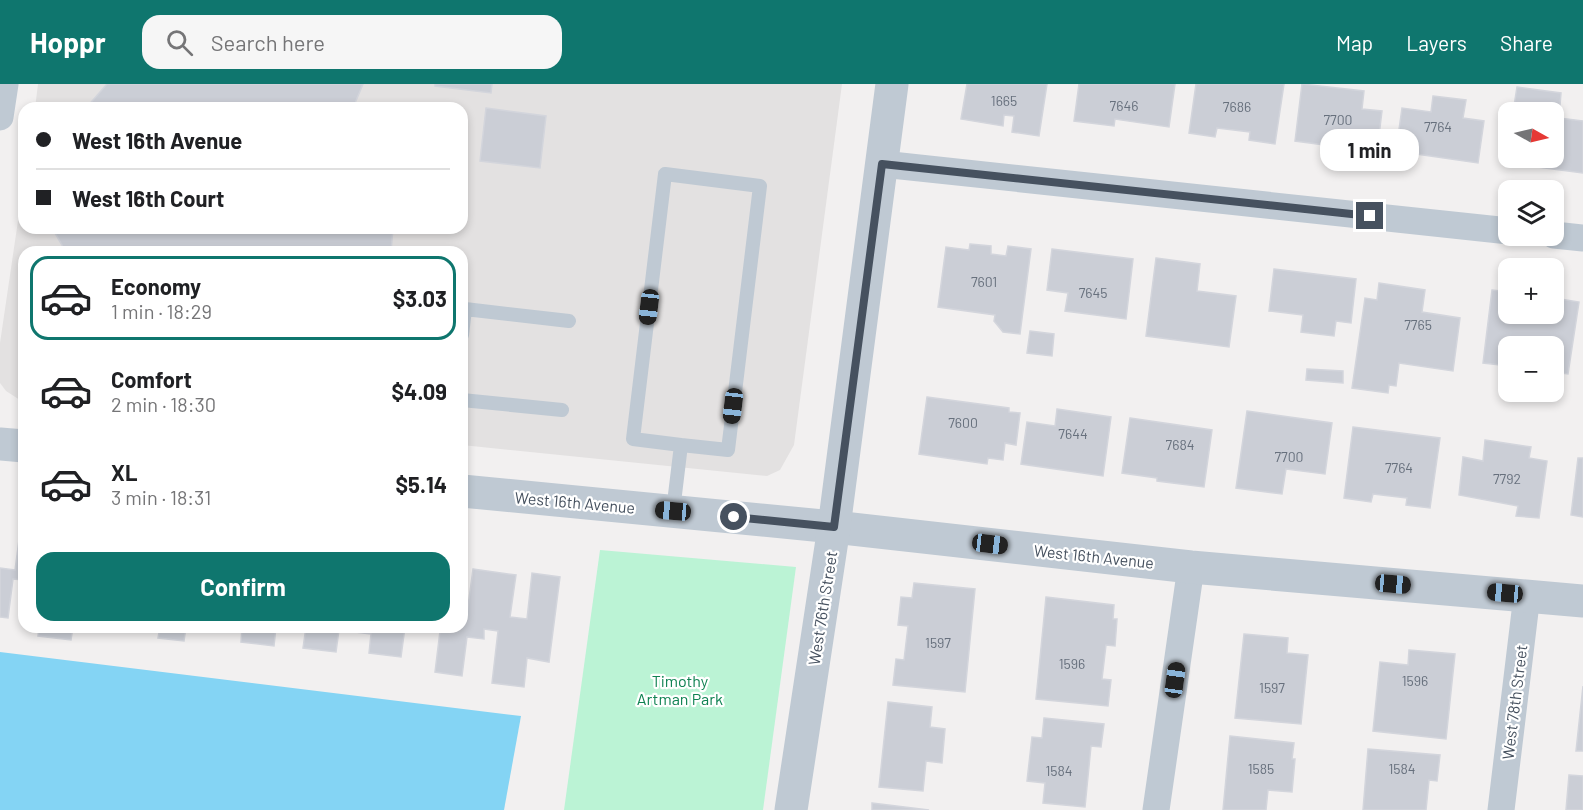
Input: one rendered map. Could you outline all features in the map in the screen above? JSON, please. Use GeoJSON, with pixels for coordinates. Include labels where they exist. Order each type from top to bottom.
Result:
{"type":"FeatureCollection","features":[{"type":"Feature","properties":{"kind":"street"},"geometry":{"type":"LineString","coordinates":[[0,117],[5,84]]}},
{"type":"Feature","properties":{"kind":"street","name":"West 76th Street"},"geometry":{"type":"LineString","coordinates":[[791,810],[834,527],[892,84]]}},
{"type":"Feature","properties":{"kind":"street"},"geometry":{"type":"LineString","coordinates":[[882,164],[1498,230]]}},
{"type":"Feature","properties":{"kind":"street"},"geometry":{"type":"LineString","coordinates":[[1564,236],[1583,238]]}},
{"type":"Feature","properties":{"kind":"street"},"geometry":{"type":"LineString","coordinates":[[0,444],[18,446]]}},
{"type":"Feature","properties":{"kind":"street","name":"West 16th Avenue"},"geometry":{"type":"LineString","coordinates":[[468,492],[834,527],[1191,567],[1583,601]]}},
{"type":"Feature","properties":{"kind":"street"},"geometry":{"type":"LineString","coordinates":[[1156,810],[1191,567]]}},
{"type":"Feature","properties":{"kind":"street","name":"West 78th Street"},"geometry":{"type":"LineString","coordinates":[[1501,810],[1527,595]]}},
{"type":"Feature","properties":{"kind":"lane"},"geometry":{"type":"LineString","coordinates":[[665,174],[760,186],[728,450],[681,445],[633,439],[665,174]]}},
{"type":"Feature","properties":{"kind":"lane"},"geometry":{"type":"LineString","coordinates":[[468,309],[569,321]]}},
{"type":"Feature","properties":{"kind":"lane"},"geometry":{"type":"LineString","coordinates":[[468,400],[562,410]]}},
{"type":"Feature","properties":{"kind":"lane"},"geometry":{"type":"LineString","coordinates":[[673,511],[681,445]]}},
{"type":"Feature","properties":{"kind":"shaded area"},"geometry":{"type":"Polygon","coordinates":[[[38,84],[842,84],[794,445],[780,470],[767,476],[468,446],[468,246],[18,246],[18,399],[6,391],[0,383],[0,343],[18,221],[18,234],[468,234],[468,102],[36,102],[38,84]]]}},
{"type":"Feature","properties":{"kind":"green space","name":"Timothy Artman Park"},"geometry":{"type":"Polygon","coordinates":[[[600,550],[796,567],[763,810],[564,810],[600,550]]]}},
{"type":"Feature","properties":{"kind":"water"},"geometry":{"type":"Polygon","coordinates":[[[0,652],[521,716],[504,810],[0,810],[0,652]]]}},
{"type":"Feature","properties":{"kind":"building"},"geometry":{"type":"Polygon","coordinates":[[[107,84],[363,84],[356,102],[91,102],[107,84]]]}},
{"type":"Feature","properties":{"kind":"building"},"geometry":{"type":"Polygon","coordinates":[[[435,84],[492,84],[491,93],[435,86],[435,84]]]}},
{"type":"Feature","properties":{"kind":"building"},"geometry":{"type":"Polygon","coordinates":[[[967,84],[1047,84],[1039,136],[1012,132],[1014,116],[1004,115],[1003,126],[961,119],[967,84]]]}},
{"type":"Feature","properties":{"kind":"building"},"geometry":{"type":"Polygon","coordinates":[[[1079,84],[1175,84],[1169,127],[1115,119],[1114,126],[1074,121],[1079,84]]]}},
{"type":"Feature","properties":{"kind":"building"},"geometry":{"type":"Polygon","coordinates":[[[1196,84],[1284,84],[1275,144],[1249,140],[1250,132],[1217,128],[1215,137],[1189,133],[1196,84]]]}},
{"type":"Feature","properties":{"kind":"building"},"geometry":{"type":"Polygon","coordinates":[[[1302,84],[1364,91],[1362,109],[1382,111],[1377,152],[1295,141],[1302,84]]]}},
{"type":"Feature","properties":{"kind":"building"},"geometry":{"type":"Polygon","coordinates":[[[1517,87],[1561,93],[1560,102],[1515,102],[1517,87]]]}},
{"type":"Feature","properties":{"kind":"building"},"geometry":{"type":"Polygon","coordinates":[[[1433,96],[1466,100],[1463,118],[1484,121],[1478,163],[1396,151],[1402,108],[1431,112],[1433,96]]]}},
{"type":"Feature","properties":{"kind":"building"},"geometry":{"type":"Polygon","coordinates":[[[486,108],[546,116],[540,168],[480,161],[486,108]]]}},
{"type":"Feature","properties":{"kind":"building"},"geometry":{"type":"Polygon","coordinates":[[[1564,119],[1583,121],[1583,173],[1545,168],[1564,168],[1564,119]]]}},
{"type":"Feature","properties":{"kind":"building"},"geometry":{"type":"Polygon","coordinates":[[[56,234],[392,234],[392,246],[62,246],[56,234]]]}},
{"type":"Feature","properties":{"kind":"building"},"geometry":{"type":"Polygon","coordinates":[[[970,244],[991,246],[991,254],[1006,256],[1008,246],[1031,249],[1020,334],[1003,332],[994,321],[995,315],[938,307],[946,247],[969,250],[970,244]]]}},
{"type":"Feature","properties":{"kind":"building"},"geometry":{"type":"Polygon","coordinates":[[[1052,249],[1133,259],[1126,319],[1065,311],[1068,293],[1047,290],[1052,249]]]}},
{"type":"Feature","properties":{"kind":"building"},"geometry":{"type":"Polygon","coordinates":[[[1156,258],[1200,264],[1197,291],[1236,296],[1229,347],[1146,336],[1156,258]]]}},
{"type":"Feature","properties":{"kind":"building"},"geometry":{"type":"Polygon","coordinates":[[[1274,269],[1356,279],[1351,323],[1336,321],[1334,336],[1301,332],[1303,315],[1269,311],[1274,269]]]}},
{"type":"Feature","properties":{"kind":"building"},"geometry":{"type":"Polygon","coordinates":[[[1379,283],[1425,290],[1422,312],[1460,318],[1453,371],[1399,363],[1396,386],[1389,385],[1388,393],[1352,388],[1365,298],[1377,300],[1379,283]]]}},
{"type":"Feature","properties":{"kind":"building"},"geometry":{"type":"Polygon","coordinates":[[[1492,290],[1498,291],[1498,324],[1564,324],[1564,300],[1579,302],[1568,374],[1564,373],[1564,336],[1498,336],[1498,365],[1483,363],[1492,290]]]}},
{"type":"Feature","properties":{"kind":"building"},"geometry":{"type":"Polygon","coordinates":[[[1030,331],[1054,334],[1052,356],[1027,353],[1030,331]]]}},
{"type":"Feature","properties":{"kind":"building"},"geometry":{"type":"Polygon","coordinates":[[[1307,369],[1343,371],[1343,383],[1306,380],[1307,369]]]}},
{"type":"Feature","properties":{"kind":"building"},"geometry":{"type":"Polygon","coordinates":[[[927,397],[1009,408],[1009,412],[1020,413],[1016,445],[1005,443],[1003,460],[988,458],[987,464],[919,454],[927,397]]]}},
{"type":"Feature","properties":{"kind":"building"},"geometry":{"type":"Polygon","coordinates":[[[1057,409],[1111,417],[1103,476],[1021,464],[1027,422],[1055,426],[1057,409]]]}},
{"type":"Feature","properties":{"kind":"building"},"geometry":{"type":"Polygon","coordinates":[[[1247,411],[1332,423],[1325,474],[1286,469],[1282,494],[1236,488],[1247,411]]]}},
{"type":"Feature","properties":{"kind":"building"},"geometry":{"type":"Polygon","coordinates":[[[1130,418],[1212,430],[1204,487],[1157,481],[1157,478],[1122,473],[1130,418]]]}},
{"type":"Feature","properties":{"kind":"building"},"geometry":{"type":"Polygon","coordinates":[[[1353,427],[1440,438],[1430,508],[1406,505],[1407,498],[1373,494],[1371,502],[1344,498],[1353,427]]]}},
{"type":"Feature","properties":{"kind":"building"},"geometry":{"type":"Polygon","coordinates":[[[1485,440],[1531,447],[1529,458],[1547,461],[1539,518],[1516,516],[1518,506],[1459,495],[1463,457],[1483,461],[1485,440]]]}},
{"type":"Feature","properties":{"kind":"building"},"geometry":{"type":"Polygon","coordinates":[[[1578,458],[1583,458],[1583,517],[1571,515],[1578,458]]]}},
{"type":"Feature","properties":{"kind":"building"},"geometry":{"type":"Polygon","coordinates":[[[18,548],[18,579],[13,579],[8,618],[0,617],[0,568],[15,570],[18,548]]]}},
{"type":"Feature","properties":{"kind":"building"},"geometry":{"type":"Polygon","coordinates":[[[473,569],[516,575],[510,617],[527,619],[532,573],[560,577],[549,662],[527,658],[524,687],[492,683],[498,631],[484,629],[484,639],[467,637],[462,676],[435,672],[440,633],[468,633],[468,606],[473,569]]]}},
{"type":"Feature","properties":{"kind":"building"},"geometry":{"type":"Polygon","coordinates":[[[914,583],[975,589],[965,692],[893,685],[896,659],[904,660],[908,626],[898,625],[901,597],[912,598],[914,583]]]}},
{"type":"Feature","properties":{"kind":"building"},"geometry":{"type":"Polygon","coordinates":[[[1046,597],[1114,605],[1113,619],[1117,619],[1115,646],[1106,645],[1102,679],[1111,680],[1108,706],[1036,699],[1046,597]]]}},
{"type":"Feature","properties":{"kind":"building"},"geometry":{"type":"Polygon","coordinates":[[[38,633],[72,633],[71,640],[38,636],[38,633]]]}},
{"type":"Feature","properties":{"kind":"building"},"geometry":{"type":"Polygon","coordinates":[[[159,633],[185,633],[184,641],[158,638],[159,633]]]}},
{"type":"Feature","properties":{"kind":"building"},"geometry":{"type":"Polygon","coordinates":[[[242,633],[275,633],[274,646],[241,642],[242,633]]]}},
{"type":"Feature","properties":{"kind":"building"},"geometry":{"type":"Polygon","coordinates":[[[305,633],[339,633],[336,652],[303,648],[305,633]]]}},
{"type":"Feature","properties":{"kind":"building"},"geometry":{"type":"Polygon","coordinates":[[[363,633],[404,633],[401,657],[369,653],[371,634],[363,633]]]}},
{"type":"Feature","properties":{"kind":"building"},"geometry":{"type":"Polygon","coordinates":[[[1244,634],[1288,638],[1287,653],[1308,655],[1301,724],[1235,718],[1244,634]]]}},
{"type":"Feature","properties":{"kind":"building"},"geometry":{"type":"Polygon","coordinates":[[[1409,650],[1455,654],[1446,739],[1373,731],[1380,662],[1408,665],[1409,650]]]}},
{"type":"Feature","properties":{"kind":"building"},"geometry":{"type":"Polygon","coordinates":[[[1583,686],[1583,751],[1576,751],[1583,686]]]}},
{"type":"Feature","properties":{"kind":"building"},"geometry":{"type":"Polygon","coordinates":[[[888,702],[932,707],[930,727],[945,729],[942,763],[926,761],[923,791],[879,787],[888,702]]]}},
{"type":"Feature","properties":{"kind":"building"},"geometry":{"type":"Polygon","coordinates":[[[1044,718],[1104,724],[1101,747],[1091,746],[1085,807],[1043,803],[1045,783],[1027,781],[1032,737],[1042,738],[1044,718]]]}},
{"type":"Feature","properties":{"kind":"building"},"geometry":{"type":"Polygon","coordinates":[[[1230,736],[1294,743],[1292,792],[1268,790],[1266,810],[1223,810],[1230,736]]]}},
{"type":"Feature","properties":{"kind":"building"},"geometry":{"type":"Polygon","coordinates":[[[1368,749],[1440,755],[1437,781],[1429,780],[1426,810],[1363,810],[1368,749]]]}},
{"type":"Feature","properties":{"kind":"building"},"geometry":{"type":"Polygon","coordinates":[[[1569,775],[1583,776],[1583,810],[1566,810],[1569,775]]]}},
{"type":"Feature","properties":{"kind":"building"},"geometry":{"type":"Polygon","coordinates":[[[872,803],[929,810],[872,810],[872,803]]]}},
{"type":"Feature","properties":{"kind":"route"},"geometry":{"type":"LineString","coordinates":[[734,517],[834,527],[882,164],[1370,216]]}}]}
